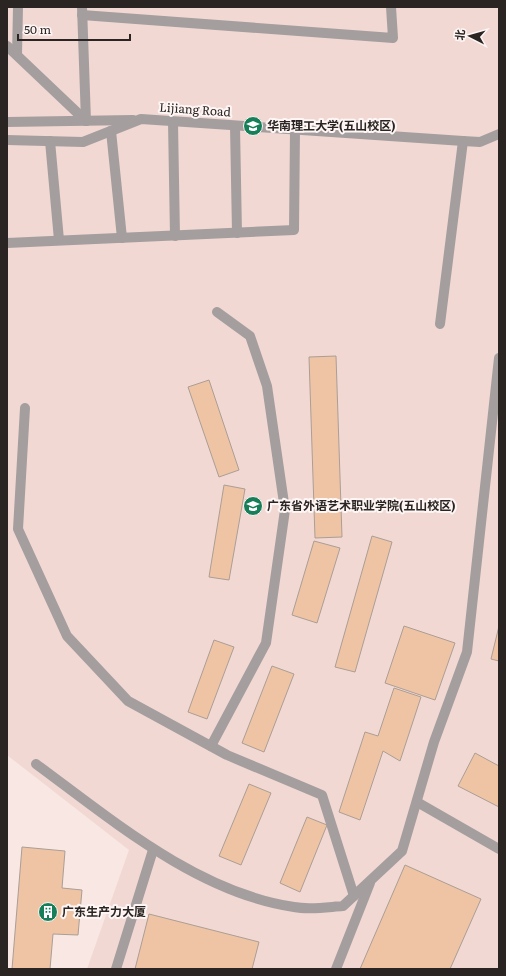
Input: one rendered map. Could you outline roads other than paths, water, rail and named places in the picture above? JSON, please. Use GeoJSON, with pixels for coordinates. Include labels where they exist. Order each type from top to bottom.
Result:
{"type":"FeatureCollection","features":[{"type":"Feature","properties":{"kind":"street"},"geometry":{"type":"LineString","coordinates":[[17,55],[18,7]]}},
{"type":"Feature","properties":{"kind":"street"},"geometry":{"type":"LineString","coordinates":[[86,120],[82,11],[393,38],[391,7]]}},
{"type":"Feature","properties":{"kind":"street"},"geometry":{"type":"LineString","coordinates":[[7,46],[86,120]]}},
{"type":"Feature","properties":{"kind":"street"},"geometry":{"type":"LineString","coordinates":[[7,122],[141,119]]}},
{"type":"Feature","properties":{"kind":"street","name":"Lijiang Road"},"geometry":{"type":"LineString","coordinates":[[7,140],[83,142],[141,119],[480,142],[499,134]]}},
{"type":"Feature","properties":{"kind":"street"},"geometry":{"type":"LineString","coordinates":[[173,122],[175,236]]}},
{"type":"Feature","properties":{"kind":"street"},"geometry":{"type":"LineString","coordinates":[[235,126],[237,233]]}},
{"type":"Feature","properties":{"kind":"street"},"geometry":{"type":"LineString","coordinates":[[7,242],[294,230],[295,130]]}},
{"type":"Feature","properties":{"kind":"street"},"geometry":{"type":"LineString","coordinates":[[111,131],[122,238]]}},
{"type":"Feature","properties":{"kind":"street"},"geometry":{"type":"LineString","coordinates":[[50,141],[59,240]]}},
{"type":"Feature","properties":{"kind":"street"},"geometry":{"type":"LineString","coordinates":[[440,324],[463,141]]}},
{"type":"Feature","properties":{"kind":"street"},"geometry":{"type":"LineString","coordinates":[[211,746],[266,643],[285,510],[267,386],[250,336],[217,312]]}},
{"type":"Feature","properties":{"kind":"street"},"geometry":{"type":"LineString","coordinates":[[36,764],[153,850],[242,896],[296,908],[343,906],[402,851],[434,742],[467,652],[499,358]]}},
{"type":"Feature","properties":{"kind":"street"},"geometry":{"type":"LineString","coordinates":[[25,408],[18,529],[67,636],[128,701],[227,755],[322,795],[354,896]]}},
{"type":"Feature","properties":{"kind":"street"},"geometry":{"type":"LineString","coordinates":[[417,802],[499,848]]}},
{"type":"Feature","properties":{"kind":"street"},"geometry":{"type":"LineString","coordinates":[[116,969],[153,850]]}},
{"type":"Feature","properties":{"kind":"street"},"geometry":{"type":"LineString","coordinates":[[336,969],[371,880]]}},
{"type":"Feature","properties":{"kind":"place","name":"华南理工大学(五山校区)"},"geometry":{"type":"Point","coordinates":[253,126]}},
{"type":"Feature","properties":{"kind":"place","name":"广东省外语艺术职业学院(五山校区)"},"geometry":{"type":"Point","coordinates":[253,506]}},
{"type":"Feature","properties":{"kind":"place","name":"广东生产力大厦"},"geometry":{"type":"Point","coordinates":[48,912]}}]}
